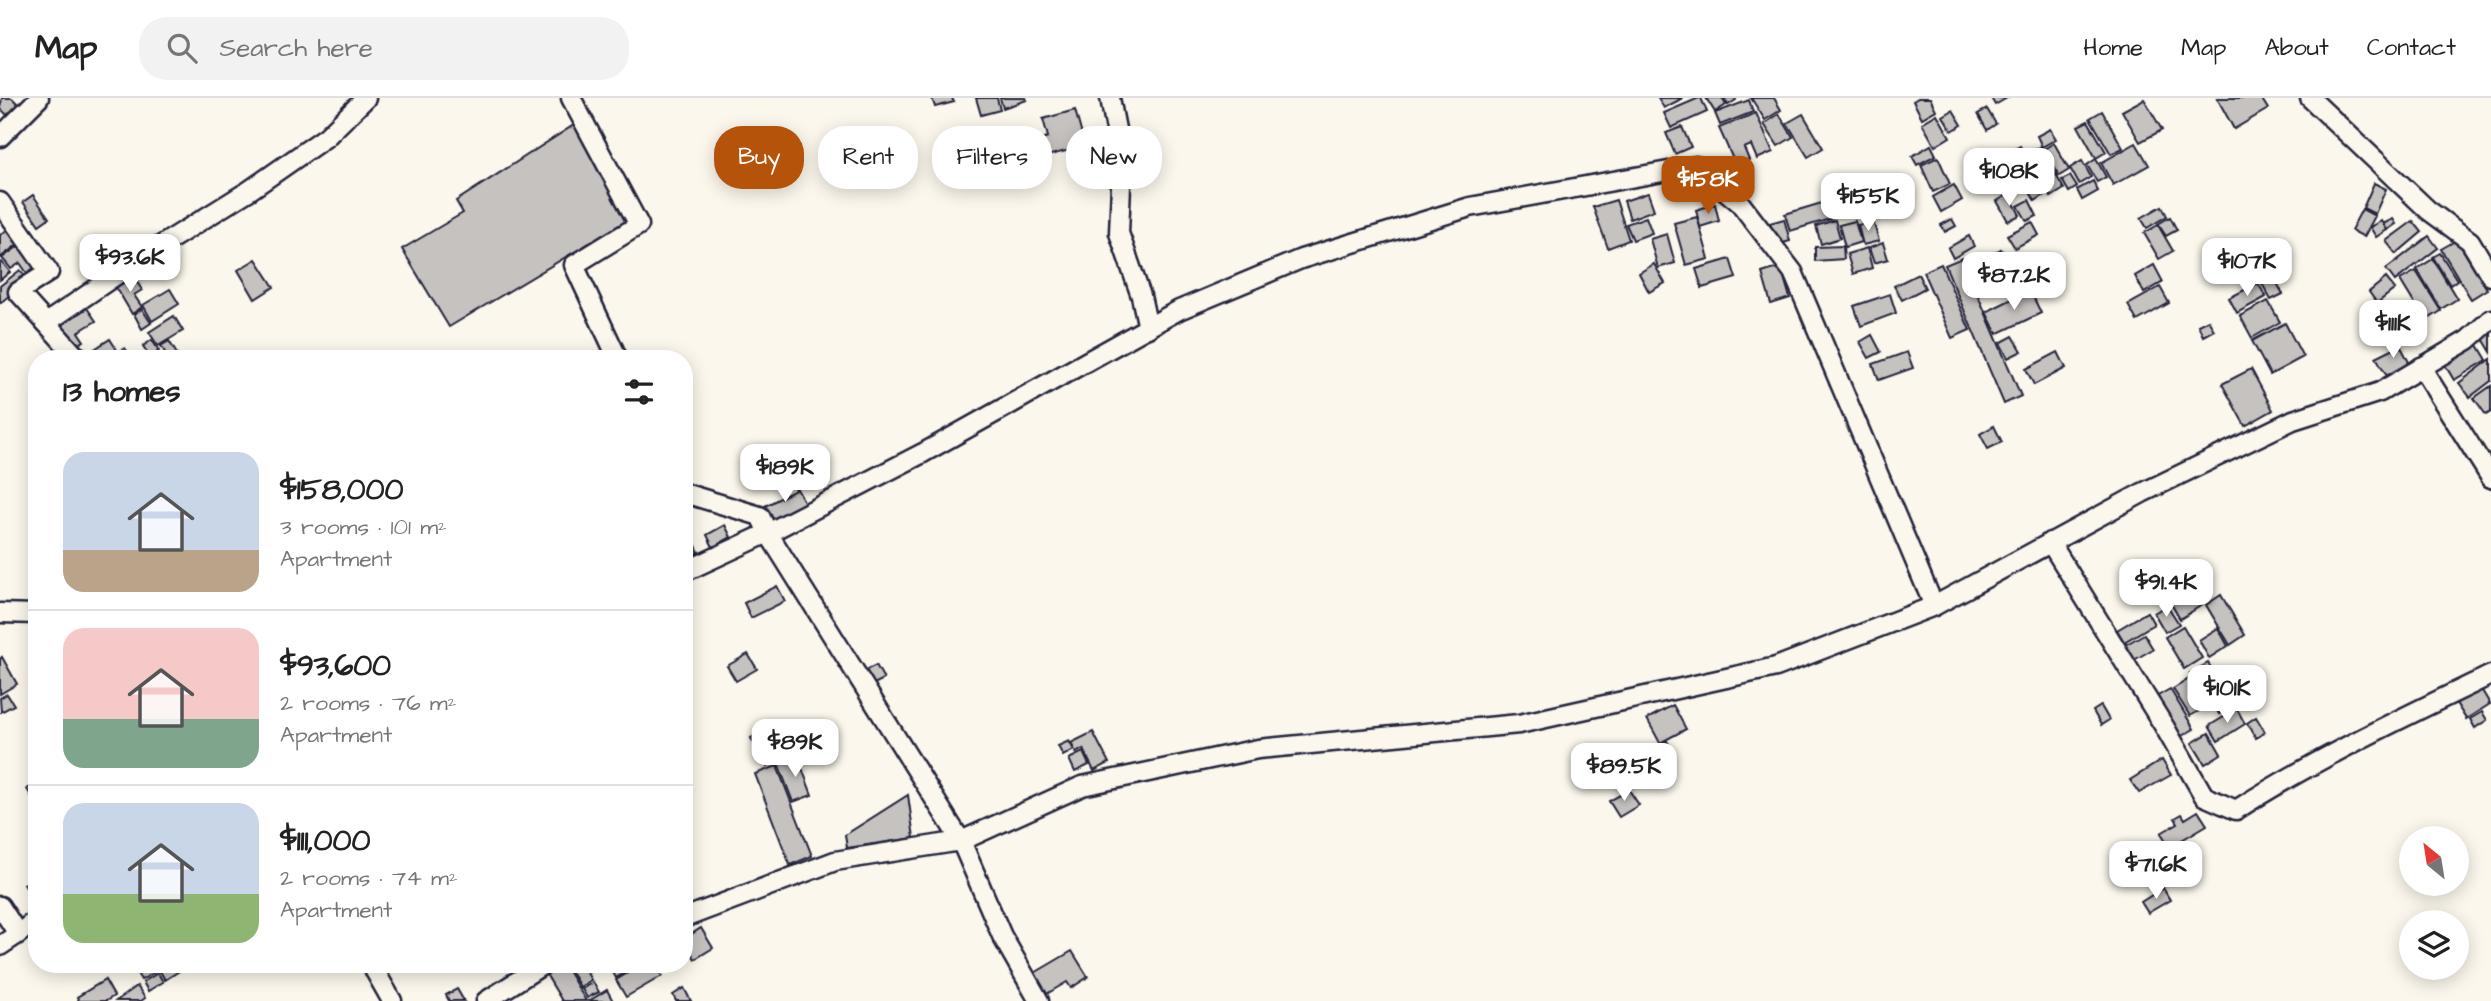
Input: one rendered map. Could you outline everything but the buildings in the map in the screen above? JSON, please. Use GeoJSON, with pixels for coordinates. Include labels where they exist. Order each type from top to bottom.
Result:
{"type":"FeatureCollection","features":[{"type":"Feature","properties":{"kind":"street"},"geometry":{"type":"LineString","coordinates":[[0,137],[38,98]]}},
{"type":"Feature","properties":{"kind":"street"},"geometry":{"type":"LineString","coordinates":[[46,323],[326,137],[366,98]]}},
{"type":"Feature","properties":{"kind":"street"},"geometry":{"type":"LineString","coordinates":[[570,98],[639,225],[574,265],[614,350]]}},
{"type":"Feature","properties":{"kind":"street"},"geometry":{"type":"LineString","coordinates":[[1110,98],[1122,161],[1119,233],[1149,328]]}},
{"type":"Feature","properties":{"kind":"street"},"geometry":{"type":"LineString","coordinates":[[2310,98],[2428,210],[2470,241],[2491,276]]}},
{"type":"Feature","properties":{"kind":"street"},"geometry":{"type":"LineString","coordinates":[[693,568],[768,533],[935,446],[1179,310],[1301,259],[1470,207],[1696,166],[1740,203],[1793,272],[1934,606]]}},
{"type":"Feature","properties":{"kind":"street"},"geometry":{"type":"LineString","coordinates":[[0,202],[49,272],[18,292],[70,350]]}},
{"type":"Feature","properties":{"kind":"street"},"geometry":{"type":"LineString","coordinates":[[693,915],[835,861],[961,841],[1082,786],[1258,749],[1519,724],[1776,667],[1934,606],[2142,493],[2293,420],[2380,392],[2468,340],[2491,319]]}},
{"type":"Feature","properties":{"kind":"street"},"geometry":{"type":"LineString","coordinates":[[2421,367],[2491,478]]}},
{"type":"Feature","properties":{"kind":"street"},"geometry":{"type":"LineString","coordinates":[[693,496],[760,516],[768,533],[961,841],[1002,936],[1039,1001]]}},
{"type":"Feature","properties":{"kind":"street"},"geometry":{"type":"LineString","coordinates":[[2050,542],[2204,796],[2236,810],[2279,782],[2399,719],[2491,675]]}},
{"type":"Feature","properties":{"kind":"street"},"geometry":{"type":"LineString","coordinates":[[0,612],[28,614]]}},
{"type":"Feature","properties":{"kind":"street"},"geometry":{"type":"LineString","coordinates":[[0,906],[18,934]]}},
{"type":"Feature","properties":{"kind":"street"},"geometry":{"type":"LineString","coordinates":[[0,946],[28,926]]}},
{"type":"Feature","properties":{"kind":"street"},"geometry":{"type":"LineString","coordinates":[[376,973],[392,1001]]}},
{"type":"Feature","properties":{"kind":"street"},"geometry":{"type":"LineString","coordinates":[[486,1001],[530,973]]}}]}
